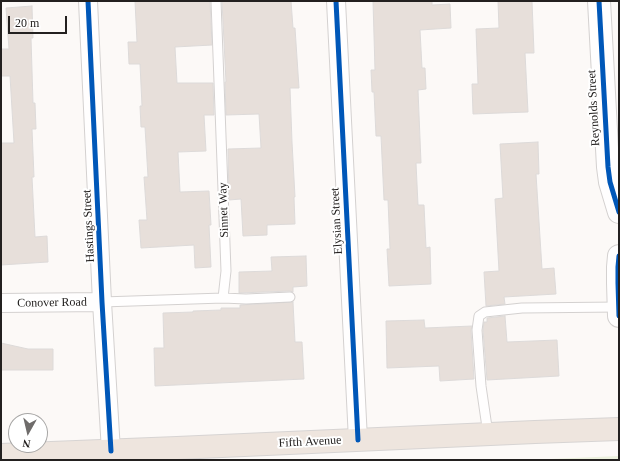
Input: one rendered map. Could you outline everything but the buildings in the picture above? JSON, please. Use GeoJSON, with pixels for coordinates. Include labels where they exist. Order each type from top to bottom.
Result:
{"type":"FeatureCollection","features":[{"type":"Feature","properties":{"kind":"highway","name":"Fifth Avenue"},"geometry":{"type":"LineString","coordinates":[[1,454],[111,451],[619,429]]}},
{"type":"Feature","properties":{"kind":"highway"},"geometry":{"type":"LineString","coordinates":[[1,447],[26,454]]}},
{"type":"Feature","properties":{"kind":"street","name":"Hastings Street"},"geometry":{"type":"LineString","coordinates":[[88,1],[102,302],[111,451]]}},
{"type":"Feature","properties":{"kind":"street","name":"Elysian Street"},"geometry":{"type":"LineString","coordinates":[[336,1],[358,440]]}},
{"type":"Feature","properties":{"kind":"street","name":"Reynolds Street"},"geometry":{"type":"LineString","coordinates":[[599,1],[608,167],[610,182],[619,212]]}},
{"type":"Feature","properties":{"kind":"street"},"geometry":{"type":"LineString","coordinates":[[619,256],[619,316]]}},
{"type":"Feature","properties":{"kind":"street","name":"Conover Road"},"geometry":{"type":"LineString","coordinates":[[1,303],[102,302]]}},
{"type":"Feature","properties":{"kind":"lane","name":"Sinnet Way"},"geometry":{"type":"LineString","coordinates":[[216,1],[226,271],[223,298]]}},
{"type":"Feature","properties":{"kind":"lane"},"geometry":{"type":"LineString","coordinates":[[102,302],[290,297]]}},
{"type":"Feature","properties":{"kind":"lane"},"geometry":{"type":"LineString","coordinates":[[488,434],[481,386],[477,330],[479,316],[485,312],[522,308],[618,307]]}},
{"type":"Feature","properties":{"kind":"green space"},"geometry":{"type":"Polygon","coordinates":[[[619,456],[619,460],[528,460],[619,456]]]}},
{"type":"Feature","properties":{"kind":"cycle path"},"geometry":{"type":"LineString","coordinates":[[88,1],[102,302],[111,451]]}},
{"type":"Feature","properties":{"kind":"cycle path"},"geometry":{"type":"LineString","coordinates":[[336,1],[358,440]]}},
{"type":"Feature","properties":{"kind":"cycle path"},"geometry":{"type":"LineString","coordinates":[[599,1],[608,167],[610,182],[619,212]]}},
{"type":"Feature","properties":{"kind":"cycle path"},"geometry":{"type":"LineString","coordinates":[[619,256],[619,316]]}}]}
